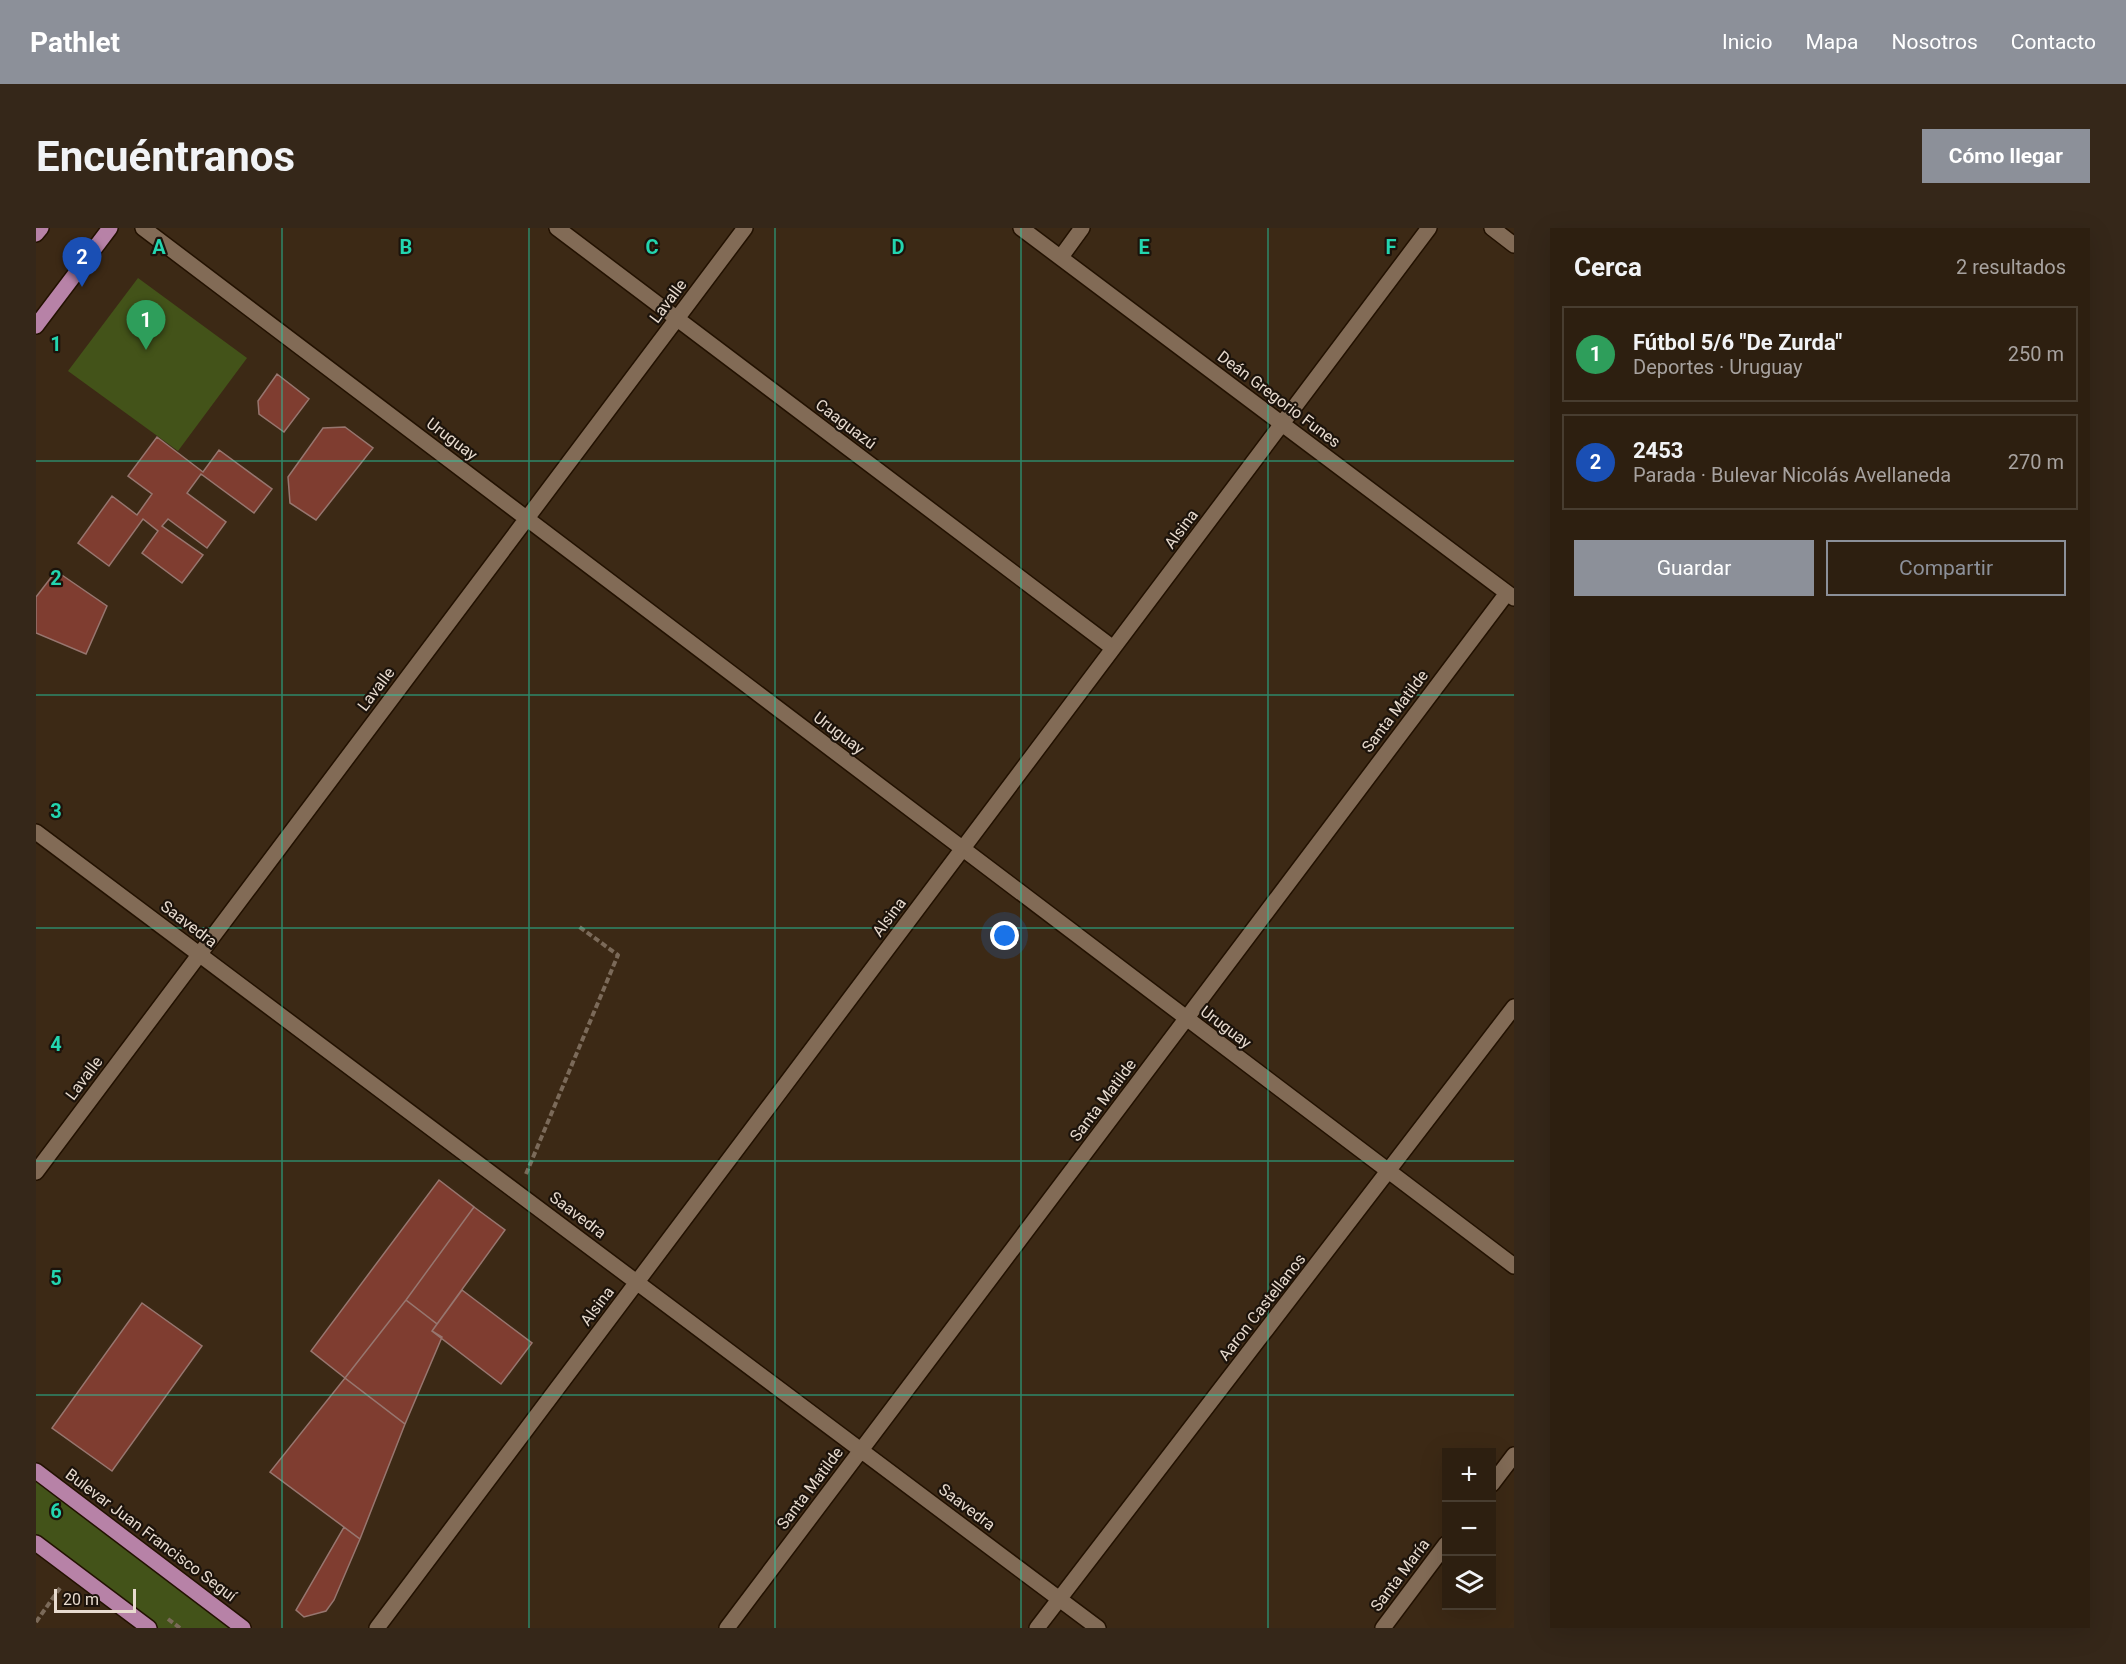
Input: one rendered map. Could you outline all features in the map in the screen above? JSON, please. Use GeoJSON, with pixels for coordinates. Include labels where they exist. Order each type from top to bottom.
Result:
{"type":"FeatureCollection","features":[{"type":"Feature","properties":{"kind":"main road"},"geometry":{"type":"LineString","coordinates":[[36,234],[41,228]]}},
{"type":"Feature","properties":{"kind":"main road"},"geometry":{"type":"LineString","coordinates":[[36,326],[110,228]]}},
{"type":"Feature","properties":{"kind":"main road","name":"Bulevar Juan Francisco Seguí"},"geometry":{"type":"LineString","coordinates":[[36,1471],[243,1628]]}},
{"type":"Feature","properties":{"kind":"main road"},"geometry":{"type":"LineString","coordinates":[[36,1543],[149,1628]]}},
{"type":"Feature","properties":{"kind":"street","name":"Uruguay"},"geometry":{"type":"LineString","coordinates":[[143,228],[1514,1266]]}},
{"type":"Feature","properties":{"kind":"street","name":"Caaguazú"},"geometry":{"type":"LineString","coordinates":[[557,228],[1113,648]]}},
{"type":"Feature","properties":{"kind":"street","name":"Lavalle"},"geometry":{"type":"LineString","coordinates":[[36,1172],[746,228]]}},
{"type":"Feature","properties":{"kind":"street","name":"Deán Gregorio Funes"},"geometry":{"type":"LineString","coordinates":[[1022,228],[1511,595]]}},
{"type":"Feature","properties":{"kind":"street"},"geometry":{"type":"LineString","coordinates":[[1061,257],[1082,228]]}},
{"type":"Feature","properties":{"kind":"street","name":"Alsina"},"geometry":{"type":"LineString","coordinates":[[377,1628],[1429,228]]}},
{"type":"Feature","properties":{"kind":"street"},"geometry":{"type":"LineString","coordinates":[[1492,228],[1514,245]]}},
{"type":"Feature","properties":{"kind":"street","name":"Santa Matilde"},"geometry":{"type":"LineString","coordinates":[[727,1628],[1186,1019],[1511,595]]}},
{"type":"Feature","properties":{"kind":"street","name":"Saavedra"},"geometry":{"type":"LineString","coordinates":[[36,832],[1098,1628]]}},
{"type":"Feature","properties":{"kind":"street","name":"Aaron Castellanos"},"geometry":{"type":"LineString","coordinates":[[1037,1628],[1514,1006]]}},
{"type":"Feature","properties":{"kind":"street"},"geometry":{"type":"LineString","coordinates":[[1496,1478],[1514,1455]]}},
{"type":"Feature","properties":{"kind":"street","name":"Santa María"},"geometry":{"type":"LineString","coordinates":[[1383,1628],[1442,1549]]}},
{"type":"Feature","properties":{"kind":"path"},"geometry":{"type":"LineString","coordinates":[[518,1193],[618,955],[578,926]]}},
{"type":"Feature","properties":{"kind":"path"},"geometry":{"type":"LineString","coordinates":[[36,1622],[73,1571]]}},
{"type":"Feature","properties":{"kind":"green space"},"geometry":{"type":"Polygon","coordinates":[[[138,278],[247,358],[178,451],[68,371],[138,278]]]}},
{"type":"Feature","properties":{"kind":"green space"},"geometry":{"type":"Polygon","coordinates":[[[36,1471],[243,1628],[149,1628],[36,1543],[36,1471]]]}},
{"type":"Feature","properties":{"kind":"building"},"geometry":{"type":"Polygon","coordinates":[[[277,374],[309,399],[284,432],[259,414],[258,401],[277,374]]]}},
{"type":"Feature","properties":{"kind":"building"},"geometry":{"type":"Polygon","coordinates":[[[345,427],[373,448],[316,520],[290,503],[288,477],[323,428],[345,427]]]}},
{"type":"Feature","properties":{"kind":"building"},"geometry":{"type":"Polygon","coordinates":[[[157,437],[203,472],[219,450],[272,489],[254,513],[201,474],[187,493],[226,522],[207,548],[168,519],[162,526],[203,555],[182,583],[142,553],[158,531],[143,519],[109,566],[78,543],[112,496],[137,515],[152,494],[128,476],[157,437]]]}},
{"type":"Feature","properties":{"kind":"building"},"geometry":{"type":"Polygon","coordinates":[[[56,571],[107,606],[86,654],[36,633],[36,597],[56,571]]]}},
{"type":"Feature","properties":{"kind":"building"},"geometry":{"type":"Polygon","coordinates":[[[439,1180],[474,1207],[345,1378],[311,1351],[439,1180]]]}},
{"type":"Feature","properties":{"kind":"building"},"geometry":{"type":"Polygon","coordinates":[[[474,1207],[505,1230],[437,1324],[406,1300],[474,1207]]]}},
{"type":"Feature","properties":{"kind":"building"},"geometry":{"type":"Polygon","coordinates":[[[462,1290],[532,1343],[501,1384],[432,1331],[462,1290]]]}},
{"type":"Feature","properties":{"kind":"building"},"geometry":{"type":"Polygon","coordinates":[[[406,1300],[437,1324],[432,1331],[442,1337],[405,1424],[345,1378],[406,1300]]]}},
{"type":"Feature","properties":{"kind":"building"},"geometry":{"type":"Polygon","coordinates":[[[142,1303],[202,1346],[112,1471],[52,1428],[142,1303]]]}},
{"type":"Feature","properties":{"kind":"building"},"geometry":{"type":"Polygon","coordinates":[[[345,1378],[405,1424],[360,1539],[270,1472],[345,1378]]]}},
{"type":"Feature","properties":{"kind":"building"},"geometry":{"type":"Polygon","coordinates":[[[344,1527],[360,1539],[334,1600],[326,1611],[304,1617],[296,1610],[344,1527]]]}},
{"type":"Feature","properties":{"kind":"place","name":"2453"},"geometry":{"type":"Point","coordinates":[82,287]}},
{"type":"Feature","properties":{"kind":"place","name":"Fútbol 5/6 \"De Zurda\""},"geometry":{"type":"Point","coordinates":[146,350]}}]}
